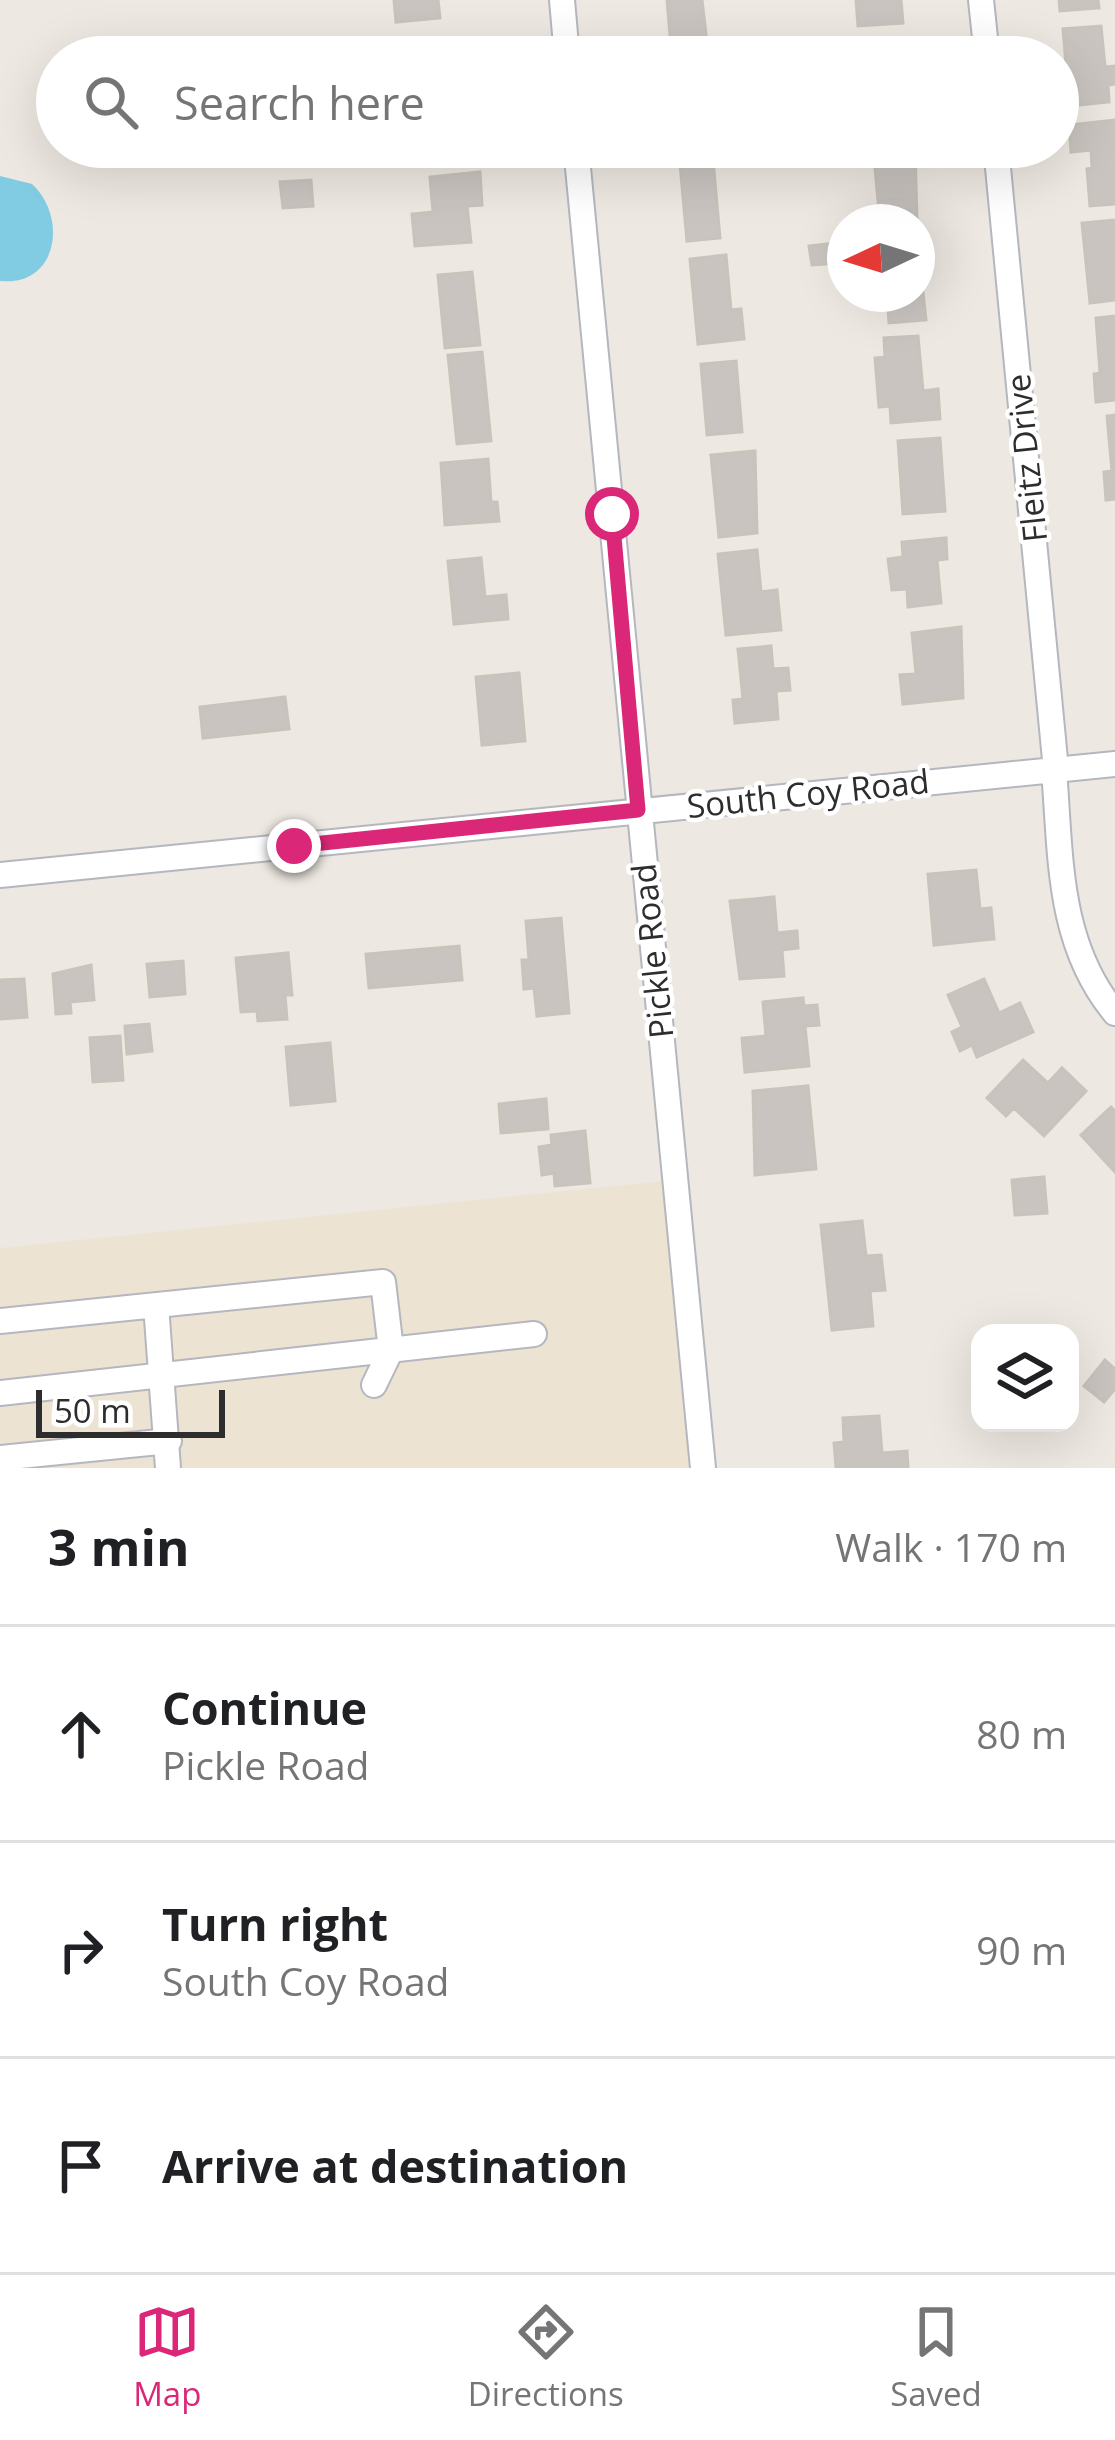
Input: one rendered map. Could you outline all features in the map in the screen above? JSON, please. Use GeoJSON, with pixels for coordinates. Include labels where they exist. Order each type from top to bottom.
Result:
{"type":"FeatureCollection","features":[{"type":"Feature","properties":{"kind":"street"},"geometry":{"type":"LineString","coordinates":[[562,0],[565,36]]}},
{"type":"Feature","properties":{"kind":"street"},"geometry":{"type":"LineString","coordinates":[[981,0],[985,36]]}},
{"type":"Feature","properties":{"kind":"street","name":"Pickle Road"},"geometry":{"type":"LineString","coordinates":[[578,168],[703,1468]]}},
{"type":"Feature","properties":{"kind":"street","name":"Fleitz Drive"},"geometry":{"type":"LineString","coordinates":[[998,168],[1070,932],[1096,991],[1115,1013]]}},
{"type":"Feature","properties":{"kind":"street","name":"South Coy Road"},"geometry":{"type":"LineString","coordinates":[[0,874],[1115,764]]}},
{"type":"Feature","properties":{"kind":"street"},"geometry":{"type":"LineString","coordinates":[[0,1321],[383,1282],[391,1350],[374,1385]]}},
{"type":"Feature","properties":{"kind":"street"},"geometry":{"type":"LineString","coordinates":[[156,1305],[169,1468]]}},
{"type":"Feature","properties":{"kind":"street"},"geometry":{"type":"LineString","coordinates":[[0,1393],[534,1334]]}},
{"type":"Feature","properties":{"kind":"street"},"geometry":{"type":"LineString","coordinates":[[0,1458],[169,1441]]}},
{"type":"Feature","properties":{"kind":"shaded area"},"geometry":{"type":"Polygon","coordinates":[[[675,1180],[703,1468],[0,1468],[0,1248],[675,1180]]]}},
{"type":"Feature","properties":{"kind":"water"},"geometry":{"type":"Polygon","coordinates":[[[0,176],[32,184],[50,214],[53,231],[45,262],[20,280],[0,281],[0,176]]]}},
{"type":"Feature","properties":{"kind":"building"},"geometry":{"type":"Polygon","coordinates":[[[394,0],[438,0],[440,18],[396,22],[394,0]]]}},
{"type":"Feature","properties":{"kind":"building"},"geometry":{"type":"Polygon","coordinates":[[[667,0],[702,0],[706,36],[670,36],[667,0]]]}},
{"type":"Feature","properties":{"kind":"building"},"geometry":{"type":"Polygon","coordinates":[[[856,0],[901,0],[903,23],[858,26],[856,0]]]}},
{"type":"Feature","properties":{"kind":"building"},"geometry":{"type":"Polygon","coordinates":[[[1059,0],[1098,0],[1099,8],[1060,11],[1059,0]]]}},
{"type":"Feature","properties":{"kind":"building"},"geometry":{"type":"Polygon","coordinates":[[[1101,26],[1105,67],[1115,66],[1115,84],[1108,85],[1109,102],[1079,105],[1079,36],[1064,36],[1063,29],[1101,26]]]}},
{"type":"Feature","properties":{"kind":"building"},"geometry":{"type":"Polygon","coordinates":[[[1115,120],[1115,204],[1090,206],[1087,169],[1092,168],[1091,150],[1079,151],[1079,124],[1115,120]]]}},
{"type":"Feature","properties":{"kind":"building"},"geometry":{"type":"Polygon","coordinates":[[[680,168],[714,168],[720,238],[687,241],[680,168]]]}},
{"type":"Feature","properties":{"kind":"building"},"geometry":{"type":"Polygon","coordinates":[[[875,168],[916,168],[917,204],[878,204],[875,168]]]}},
{"type":"Feature","properties":{"kind":"building"},"geometry":{"type":"Polygon","coordinates":[[[480,172],[482,205],[467,206],[471,242],[415,246],[412,214],[433,212],[430,177],[480,172]]]}},
{"type":"Feature","properties":{"kind":"building"},"geometry":{"type":"Polygon","coordinates":[[[311,180],[313,206],[283,208],[280,182],[311,180]]]}},
{"type":"Feature","properties":{"kind":"building"},"geometry":{"type":"Polygon","coordinates":[[[1115,220],[1115,300],[1090,303],[1082,223],[1115,220]]]}},
{"type":"Feature","properties":{"kind":"building"},"geometry":{"type":"Polygon","coordinates":[[[827,244],[827,264],[812,265],[809,246],[827,244]]]}},
{"type":"Feature","properties":{"kind":"building"},"geometry":{"type":"Polygon","coordinates":[[[726,255],[731,310],[741,309],[744,339],[698,344],[690,259],[726,255]]]}},
{"type":"Feature","properties":{"kind":"building"},"geometry":{"type":"Polygon","coordinates":[[[472,272],[480,345],[445,348],[438,275],[472,272]]]}},
{"type":"Feature","properties":{"kind":"building"},"geometry":{"type":"Polygon","coordinates":[[[888,312],[925,312],[926,320],[889,323],[888,312]]]}},
{"type":"Feature","properties":{"kind":"building"},"geometry":{"type":"Polygon","coordinates":[[[1115,316],[1115,400],[1096,402],[1094,374],[1100,373],[1096,318],[1115,316]]]}},
{"type":"Feature","properties":{"kind":"building"},"geometry":{"type":"Polygon","coordinates":[[[918,336],[923,391],[938,389],[940,419],[891,423],[890,406],[879,407],[875,358],[885,357],[884,338],[918,336]]]}},
{"type":"Feature","properties":{"kind":"building"},"geometry":{"type":"Polygon","coordinates":[[[482,352],[491,441],[457,444],[448,355],[482,352]]]}},
{"type":"Feature","properties":{"kind":"building"},"geometry":{"type":"Polygon","coordinates":[[[736,361],[742,432],[707,435],[701,364],[736,361]]]}},
{"type":"Feature","properties":{"kind":"building"},"geometry":{"type":"Polygon","coordinates":[[[1115,415],[1115,499],[1106,500],[1104,472],[1112,471],[1107,416],[1115,415]]]}},
{"type":"Feature","properties":{"kind":"building"},"geometry":{"type":"Polygon","coordinates":[[[940,438],[945,511],[903,514],[898,441],[940,438]]]}},
{"type":"Feature","properties":{"kind":"building"},"geometry":{"type":"Polygon","coordinates":[[[755,451],[757,533],[719,537],[711,455],[755,451]]]}},
{"type":"Feature","properties":{"kind":"building"},"geometry":{"type":"Polygon","coordinates":[[[488,459],[491,502],[497,502],[499,521],[445,525],[441,463],[488,459]]]}},
{"type":"Feature","properties":{"kind":"building"},"geometry":{"type":"Polygon","coordinates":[[[946,538],[947,559],[937,560],[941,603],[908,607],[907,589],[892,590],[888,559],[903,557],[902,542],[946,538]]]}},
{"type":"Feature","properties":{"kind":"building"},"geometry":{"type":"Polygon","coordinates":[[[757,550],[761,592],[777,590],[781,630],[726,635],[718,554],[757,550]]]}},
{"type":"Feature","properties":{"kind":"building"},"geometry":{"type":"Polygon","coordinates":[[[481,558],[485,597],[506,595],[508,619],[454,624],[448,561],[481,558]]]}},
{"type":"Feature","properties":{"kind":"building"},"geometry":{"type":"Polygon","coordinates":[[[961,627],[963,698],[903,704],[900,675],[916,674],[912,633],[961,627]]]}},
{"type":"Feature","properties":{"kind":"building"},"geometry":{"type":"Polygon","coordinates":[[[771,646],[773,669],[788,668],[790,690],[776,691],[778,719],[735,723],[733,700],[743,699],[738,649],[771,646]]]}},
{"type":"Feature","properties":{"kind":"building"},"geometry":{"type":"Polygon","coordinates":[[[519,673],[525,741],[482,745],[476,677],[519,673]]]}},
{"type":"Feature","properties":{"kind":"building"},"geometry":{"type":"Polygon","coordinates":[[[285,697],[289,729],[203,738],[200,707],[285,697]]]}},
{"type":"Feature","properties":{"kind":"building"},"geometry":{"type":"Polygon","coordinates":[[[976,870],[980,909],[991,908],[994,939],[934,945],[928,874],[976,870]]]}},
{"type":"Feature","properties":{"kind":"building"},"geometry":{"type":"Polygon","coordinates":[[[774,897],[777,933],[797,931],[798,948],[782,950],[784,976],[740,979],[730,901],[774,897]]]}},
{"type":"Feature","properties":{"kind":"building"},"geometry":{"type":"Polygon","coordinates":[[[561,918],[569,1013],[537,1016],[534,988],[524,989],[522,960],[529,960],[526,921],[561,918]]]}},
{"type":"Feature","properties":{"kind":"building"},"geometry":{"type":"Polygon","coordinates":[[[459,946],[462,980],[369,988],[366,954],[459,946]]]}},
{"type":"Feature","properties":{"kind":"building"},"geometry":{"type":"Polygon","coordinates":[[[288,953],[292,995],[285,995],[287,1019],[258,1021],[257,1011],[241,1012],[236,958],[288,953]]]}},
{"type":"Feature","properties":{"kind":"building"},"geometry":{"type":"Polygon","coordinates":[[[183,961],[185,994],[150,997],[147,964],[183,961]]]}},
{"type":"Feature","properties":{"kind":"building"},"geometry":{"type":"Polygon","coordinates":[[[91,965],[94,1000],[70,1002],[71,1013],[56,1014],[53,974],[91,965]]]}},
{"type":"Feature","properties":{"kind":"building"},"geometry":{"type":"Polygon","coordinates":[[[24,979],[27,1017],[0,1019],[0,980],[24,979]]]}},
{"type":"Feature","properties":{"kind":"building"},"geometry":{"type":"Polygon","coordinates":[[[984,979],[999,1013],[1020,1003],[1033,1032],[977,1057],[972,1045],[960,1051],[952,1032],[962,1027],[948,995],[984,979]]]}},
{"type":"Feature","properties":{"kind":"building"},"geometry":{"type":"Polygon","coordinates":[[[803,998],[804,1006],[817,1005],[819,1025],[805,1026],[809,1066],[745,1072],[742,1038],[766,1036],[763,1002],[803,998]]]}},
{"type":"Feature","properties":{"kind":"building"},"geometry":{"type":"Polygon","coordinates":[[[149,1024],[152,1051],[127,1054],[125,1026],[149,1024]]]}},
{"type":"Feature","properties":{"kind":"building"},"geometry":{"type":"Polygon","coordinates":[[[120,1036],[123,1080],[93,1082],[90,1038],[120,1036]]]}},
{"type":"Feature","properties":{"kind":"building"},"geometry":{"type":"Polygon","coordinates":[[[330,1043],[335,1101],[291,1105],[286,1047],[330,1043]]]}},
{"type":"Feature","properties":{"kind":"building"},"geometry":{"type":"Polygon","coordinates":[[[1023,1060],[1048,1083],[1062,1068],[1086,1091],[1044,1136],[1014,1108],[1006,1116],[987,1098],[1023,1060]]]}},
{"type":"Feature","properties":{"kind":"building"},"geometry":{"type":"Polygon","coordinates":[[[808,1086],[816,1169],[755,1175],[753,1091],[808,1086]]]}},
{"type":"Feature","properties":{"kind":"building"},"geometry":{"type":"Polygon","coordinates":[[[546,1099],[548,1129],[501,1133],[499,1104],[546,1099]]]}},
{"type":"Feature","properties":{"kind":"building"},"geometry":{"type":"Polygon","coordinates":[[[1111,1107],[1115,1111],[1115,1172],[1081,1135],[1111,1107]]]}},
{"type":"Feature","properties":{"kind":"building"},"geometry":{"type":"Polygon","coordinates":[[[585,1131],[590,1183],[555,1186],[554,1173],[542,1175],[539,1147],[552,1145],[551,1135],[585,1131]]]}},
{"type":"Feature","properties":{"kind":"building"},"geometry":{"type":"Polygon","coordinates":[[[1044,1177],[1047,1213],[1015,1215],[1012,1180],[1044,1177]]]}},
{"type":"Feature","properties":{"kind":"building"},"geometry":{"type":"Polygon","coordinates":[[[862,1221],[866,1256],[881,1255],[885,1290],[870,1291],[873,1326],[832,1330],[821,1225],[862,1221]]]}},
{"type":"Feature","properties":{"kind":"building"},"geometry":{"type":"Polygon","coordinates":[[[1105,1360],[1115,1369],[1115,1389],[1104,1402],[1084,1386],[1105,1360]]]}},
{"type":"Feature","properties":{"kind":"building"},"geometry":{"type":"Polygon","coordinates":[[[879,1416],[882,1453],[907,1451],[908,1468],[836,1467],[834,1443],[844,1442],[843,1418],[879,1416]]]}},
{"type":"Feature","properties":{"kind":"route"},"geometry":{"type":"LineString","coordinates":[[294,846],[638,810],[612,514]]}}]}
